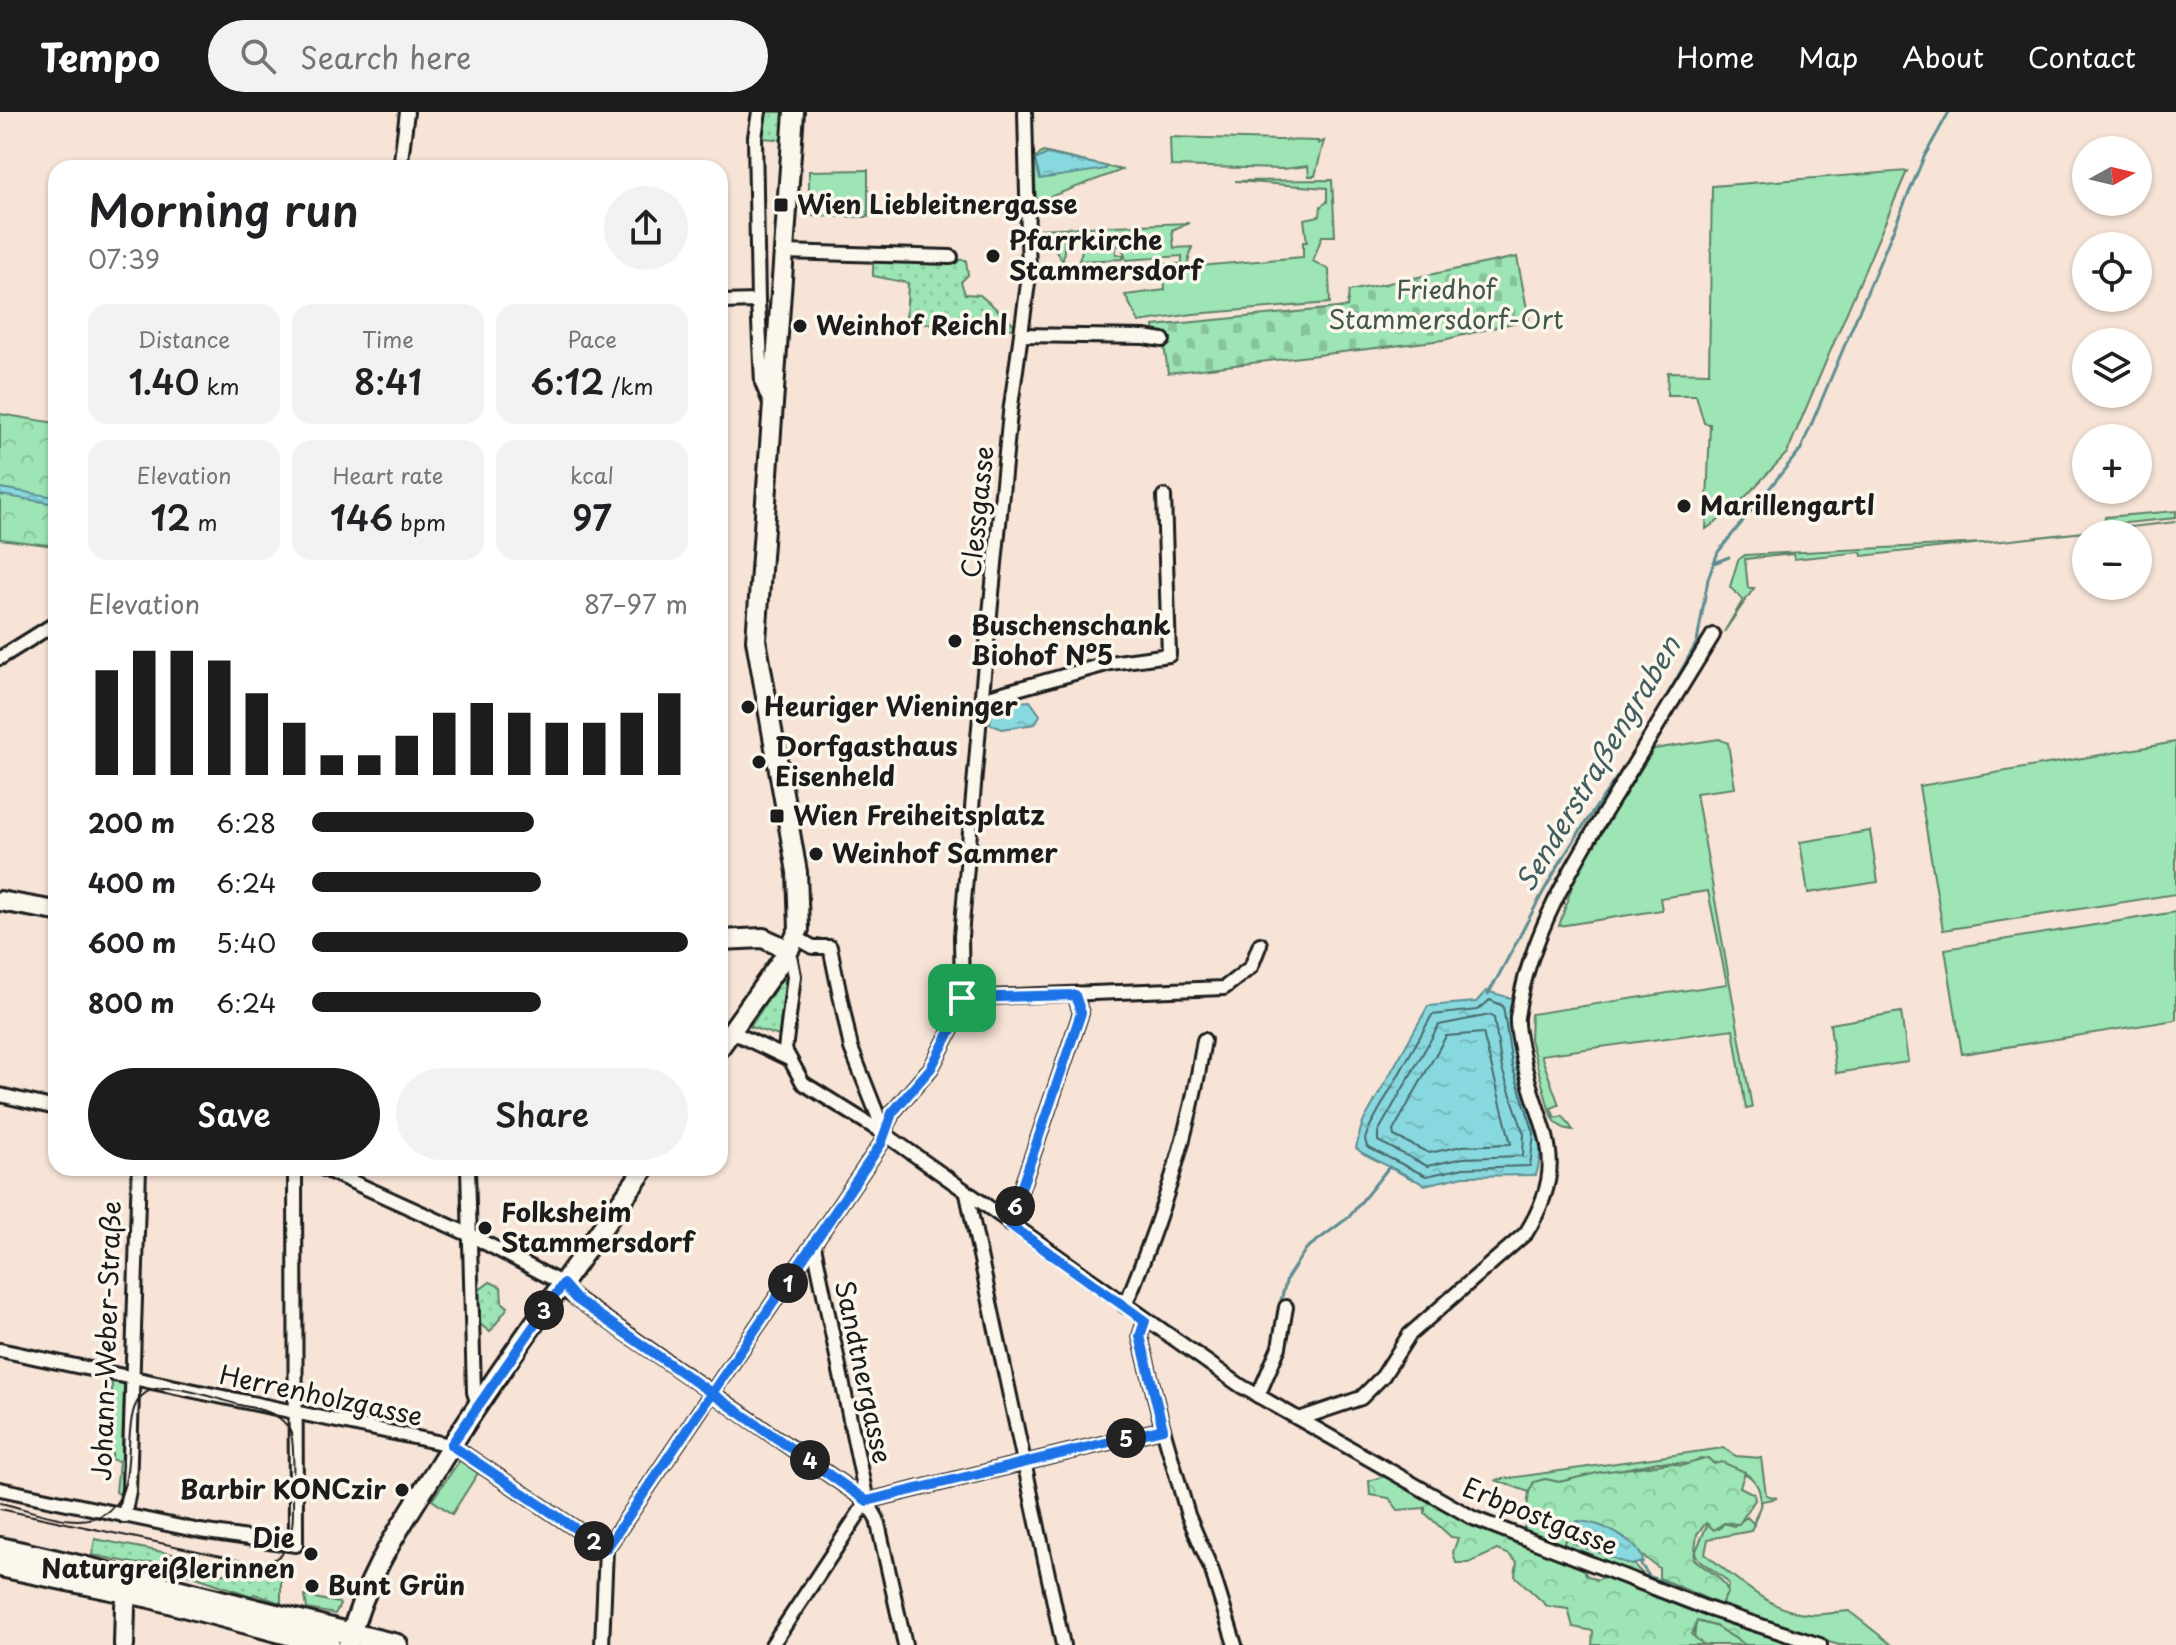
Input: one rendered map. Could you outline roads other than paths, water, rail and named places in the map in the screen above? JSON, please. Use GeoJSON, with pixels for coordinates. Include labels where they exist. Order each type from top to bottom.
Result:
{"type":"FeatureCollection","features":[{"type":"Feature","properties":{"kind":"main road"},"geometry":{"type":"LineString","coordinates":[[728,1027],[792,944],[799,929],[797,872],[756,640],[757,592],[774,412],[794,112]]}},
{"type":"Feature","properties":{"kind":"main road"},"geometry":{"type":"LineString","coordinates":[[0,901],[48,910]]}},
{"type":"Feature","properties":{"kind":"main road"},"geometry":{"type":"LineString","coordinates":[[728,940],[763,938],[792,944]]}},
{"type":"Feature","properties":{"kind":"main road"},"geometry":{"type":"LineString","coordinates":[[350,1639],[363,1594],[388,1541],[478,1405],[639,1176]]}},
{"type":"Feature","properties":{"kind":"main road"},"geometry":{"type":"LineString","coordinates":[[0,1548],[329,1645]]}},
{"type":"Feature","properties":{"kind":"main road"},"geometry":{"type":"LineString","coordinates":[[0,1566],[130,1585],[350,1639],[397,1645]]}},
{"type":"Feature","properties":{"kind":"main road"},"geometry":{"type":"LineString","coordinates":[[124,1645],[130,1585]]}},
{"type":"Feature","properties":{"kind":"street"},"geometry":{"type":"LineString","coordinates":[[401,160],[407,112]]}},
{"type":"Feature","properties":{"kind":"street"},"geometry":{"type":"LineString","coordinates":[[759,112],[755,137],[762,383],[774,412]]}},
{"type":"Feature","properties":{"kind":"street","name":"Clessgasse"},"geometry":{"type":"LineString","coordinates":[[606,1549],[814,1246],[885,1134],[892,1113],[931,1068],[954,1024],[962,998],[961,936],[981,704],[1029,276],[1025,112]]}},
{"type":"Feature","properties":{"kind":"street"},"geometry":{"type":"LineString","coordinates":[[784,252],[951,257]]}},
{"type":"Feature","properties":{"kind":"street"},"geometry":{"type":"LineString","coordinates":[[728,302],[758,301]]}},
{"type":"Feature","properties":{"kind":"street"},"geometry":{"type":"LineString","coordinates":[[1021,335],[1163,340]]}},
{"type":"Feature","properties":{"kind":"street"},"geometry":{"type":"LineString","coordinates":[[981,704],[992,696],[1110,663],[1169,655],[1164,496]]}},
{"type":"Feature","properties":{"kind":"street"},"geometry":{"type":"LineString","coordinates":[[0,658],[48,628]]}},
{"type":"Feature","properties":{"kind":"street"},"geometry":{"type":"LineString","coordinates":[[1302,1418],[1361,1398],[1383,1376],[1409,1335],[1526,1233],[1538,1214],[1545,1193],[1551,1146],[1524,1061],[1517,1020],[1528,972],[1543,925],[1577,858],[1713,635]]}},
{"type":"Feature","properties":{"kind":"street"},"geometry":{"type":"LineString","coordinates":[[728,1036],[787,1058],[786,1027],[794,976],[792,944],[830,947],[851,1048],[885,1134]]}},
{"type":"Feature","properties":{"kind":"street"},"geometry":{"type":"LineString","coordinates":[[962,998],[1224,988],[1251,967],[1260,944]]}},
{"type":"Feature","properties":{"kind":"street"},"geometry":{"type":"LineString","coordinates":[[1009,1224],[1081,1013],[1075,995]]}},
{"type":"Feature","properties":{"kind":"street"},"geometry":{"type":"LineString","coordinates":[[1125,1306],[1181,1156],[1195,1102],[1204,1040]]}},
{"type":"Feature","properties":{"kind":"street","name":"Erbpostgasse"},"geometry":{"type":"LineString","coordinates":[[787,1058],[803,1083],[885,1134],[1145,1321],[1258,1396],[1302,1418],[1473,1518],[1706,1608],[1820,1645]]}},
{"type":"Feature","properties":{"kind":"street"},"geometry":{"type":"LineString","coordinates":[[0,1095],[48,1106]]}},
{"type":"Feature","properties":{"kind":"street","name":"Johann-Weber-Straße"},"geometry":{"type":"LineString","coordinates":[[124,1516],[129,1491],[139,1176]]}},
{"type":"Feature","properties":{"kind":"street"},"geometry":{"type":"LineString","coordinates":[[0,1489],[269,1544],[296,1545],[295,1176]]}},
{"type":"Feature","properties":{"kind":"street"},"geometry":{"type":"LineString","coordinates":[[340,1176],[470,1235],[563,1284],[571,1295],[867,1501]]}},
{"type":"Feature","properties":{"kind":"street"},"geometry":{"type":"LineString","coordinates":[[468,1176],[474,1392],[478,1405]]}},
{"type":"Feature","properties":{"kind":"street"},"geometry":{"type":"LineString","coordinates":[[967,1194],[1063,1645]]}},
{"type":"Feature","properties":{"kind":"street","name":"Sandtnergasse"},"geometry":{"type":"LineString","coordinates":[[814,1246],[867,1501],[877,1519],[905,1645]]}},
{"type":"Feature","properties":{"kind":"street"},"geometry":{"type":"LineString","coordinates":[[1258,1396],[1279,1347],[1286,1307]]}},
{"type":"Feature","properties":{"kind":"street"},"geometry":{"type":"LineString","coordinates":[[1145,1321],[1140,1336],[1163,1429],[1188,1515],[1212,1571],[1235,1645]]}},
{"type":"Feature","properties":{"kind":"street","name":"Herrenholzgasse"},"geometry":{"type":"LineString","coordinates":[[0,1350],[295,1415],[451,1445],[606,1549]]}},
{"type":"Feature","properties":{"kind":"street"},"geometry":{"type":"LineString","coordinates":[[772,1645],[867,1501],[1163,1429]]}},
{"type":"Feature","properties":{"kind":"street"},"geometry":{"type":"LineString","coordinates":[[602,1645],[606,1549]]}},
{"type":"Feature","properties":{"kind":"water"},"geometry":{"type":"Polygon","coordinates":[[[1047,154],[1105,166],[1106,169],[1040,179],[1035,160],[1047,154]]]}},
{"type":"Feature","properties":{"kind":"water"},"geometry":{"type":"Polygon","coordinates":[[[0,488],[48,496],[48,503],[0,495],[0,488]]]}},
{"type":"Feature","properties":{"kind":"water"},"geometry":{"type":"Polygon","coordinates":[[[1030,701],[1040,715],[1035,724],[1002,729],[990,724],[992,709],[1006,703],[1030,701]]]}},
{"type":"Feature","properties":{"kind":"water"},"geometry":{"type":"Polygon","coordinates":[[[1486,991],[1511,998],[1537,1110],[1540,1154],[1536,1175],[1464,1176],[1425,1185],[1362,1153],[1356,1148],[1362,1124],[1428,1006],[1476,1002],[1486,991]]]}},
{"type":"Feature","properties":{"kind":"water"},"geometry":{"type":"Polygon","coordinates":[[[1578,1521],[1617,1534],[1634,1546],[1643,1562],[1631,1565],[1573,1543],[1568,1537],[1569,1527],[1578,1521]]]}},
{"type":"Feature","properties":{"kind":"waterway","name":"Senderstraßengraben"},"geometry":{"type":"LineString","coordinates":[[1647,732],[1697,642],[1708,579],[1718,552],[1801,449],[1924,157],[1949,112]]}},
{"type":"Feature","properties":{"kind":"waterway"},"geometry":{"type":"LineString","coordinates":[[1714,563],[1729,557]]}},
{"type":"Feature","properties":{"kind":"waterway","name":"Senderstraßengraben"},"geometry":{"type":"LineString","coordinates":[[1488,994],[1560,864],[1633,755]]}},
{"type":"Feature","properties":{"kind":"waterway","name":"Senderstraßengraben"},"geometry":{"type":"LineString","coordinates":[[1277,1315],[1287,1278],[1306,1249],[1349,1217],[1389,1167],[1413,1179]]}},
{"type":"Feature","properties":{"kind":"waterway"},"geometry":{"type":"LineString","coordinates":[[1640,1563],[1649,1576],[1709,1603]]}},
{"type":"Feature","properties":{"kind":"tram line"},"geometry":{"type":"LineString","coordinates":[[0,1503],[68,1520],[95,1518],[107,1512],[119,1499],[125,1481],[131,1421],[136,1405],[145,1393],[162,1388],[191,1391],[269,1413],[282,1420],[291,1433],[294,1461],[292,1529],[284,1551],[277,1558],[265,1562],[250,1562],[0,1509]]}},
{"type":"Feature","properties":{"kind":"place","name":"Wien Liebleitnergasse"},"geometry":{"type":"Point","coordinates":[781,205]}},
{"type":"Feature","properties":{"kind":"place","name":"Pfarrkirche Stammersdorf"},"geometry":{"type":"Point","coordinates":[993,256]}},
{"type":"Feature","properties":{"kind":"place","name":"Weinhof Reichl"},"geometry":{"type":"Point","coordinates":[800,326]}},
{"type":"Feature","properties":{"kind":"place","name":"Marillengartl"},"geometry":{"type":"Point","coordinates":[1684,506]}},
{"type":"Feature","properties":{"kind":"place","name":"Buschenschank Biohof N°5"},"geometry":{"type":"Point","coordinates":[955,641]}},
{"type":"Feature","properties":{"kind":"place","name":"Heuriger Wieninger"},"geometry":{"type":"Point","coordinates":[748,707]}},
{"type":"Feature","properties":{"kind":"place","name":"Dorfgasthaus Eisenheld"},"geometry":{"type":"Point","coordinates":[759,762]}},
{"type":"Feature","properties":{"kind":"place","name":"Wien Freiheitsplatz"},"geometry":{"type":"Point","coordinates":[777,816]}},
{"type":"Feature","properties":{"kind":"place","name":"Weinhof Sammer"},"geometry":{"type":"Point","coordinates":[816,854]}},
{"type":"Feature","properties":{"kind":"place","name":"Folksheim Stammersdorf"},"geometry":{"type":"Point","coordinates":[485,1228]}},
{"type":"Feature","properties":{"kind":"place","name":"Barbir KONCzir"},"geometry":{"type":"Point","coordinates":[402,1490]}},
{"type":"Feature","properties":{"kind":"place","name":"Die Naturgreißlerinnen"},"geometry":{"type":"Point","coordinates":[311,1554]}},
{"type":"Feature","properties":{"kind":"place","name":"Bunt Grün"},"geometry":{"type":"Point","coordinates":[312,1586]}},
{"type":"Feature","properties":{"kind":"park label","name":"Friedhof Stammersdorf-Ort"},"geometry":{"type":"Point","coordinates":[1446,305]}}]}
